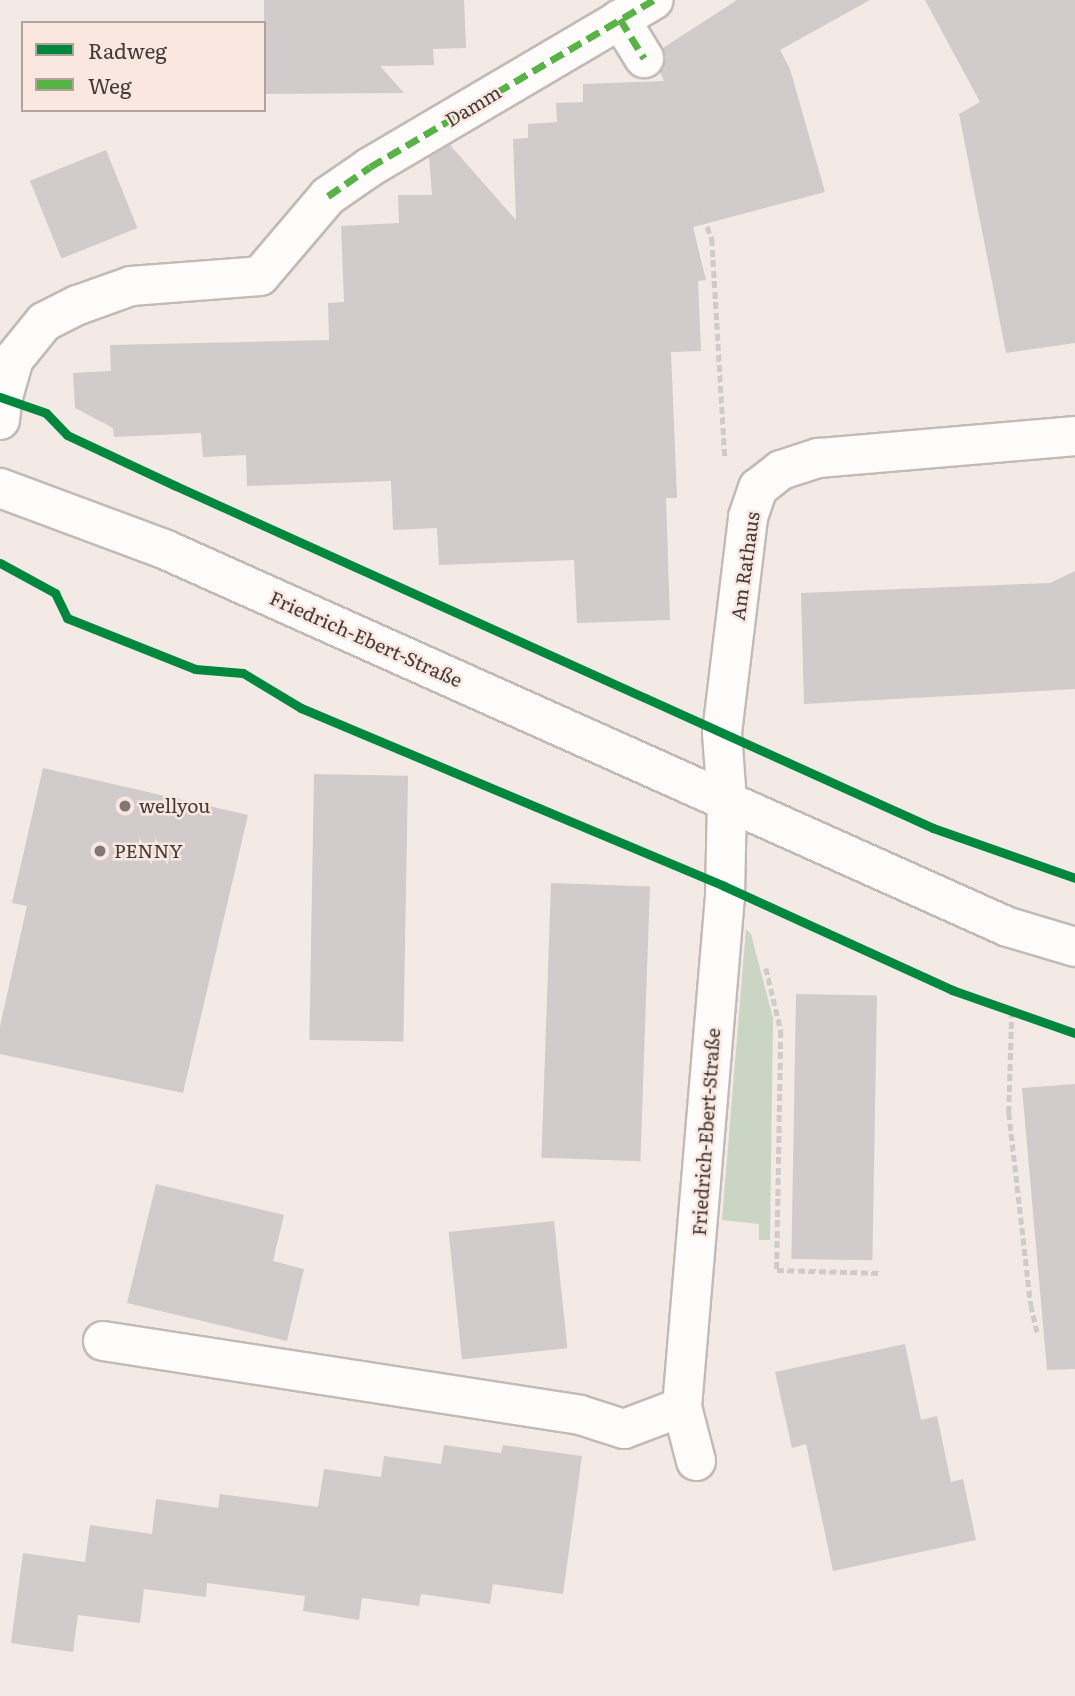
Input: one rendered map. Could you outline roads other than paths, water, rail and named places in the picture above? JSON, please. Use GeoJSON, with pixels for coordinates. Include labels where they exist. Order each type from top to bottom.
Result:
{"type":"FeatureCollection","features":[{"type":"Feature","properties":{"kind":"street","name":"Damm"},"geometry":{"type":"LineString","coordinates":[[0,420],[3,397],[14,359],[44,322],[78,305],[131,286],[260,276],[328,196],[370,167],[653,0]]}},
{"type":"Feature","properties":{"kind":"street"},"geometry":{"type":"LineString","coordinates":[[620,19],[644,58]]}},
{"type":"Feature","properties":{"kind":"street","name":"Am Rathaus"},"geometry":{"type":"LineString","coordinates":[[727,801],[722,733],[748,517],[758,488],[781,470],[819,458],[1075,436]]}},
{"type":"Feature","properties":{"kind":"street","name":"Friedrich-Ebert-Straße"},"geometry":{"type":"LineString","coordinates":[[0,488],[164,549],[1008,927],[1075,947]]}},
{"type":"Feature","properties":{"kind":"street","name":"Friedrich-Ebert-Straße"},"geometry":{"type":"LineString","coordinates":[[695,1461],[682,1407],[725,896],[727,801]]}},
{"type":"Feature","properties":{"kind":"street"},"geometry":{"type":"LineString","coordinates":[[103,1341],[580,1415],[624,1429],[682,1407]]}},
{"type":"Feature","properties":{"kind":"place","name":"wellyou"},"geometry":{"type":"Point","coordinates":[125,806]}},
{"type":"Feature","properties":{"kind":"place","name":"PENNY"},"geometry":{"type":"Point","coordinates":[100,851]}}]}
